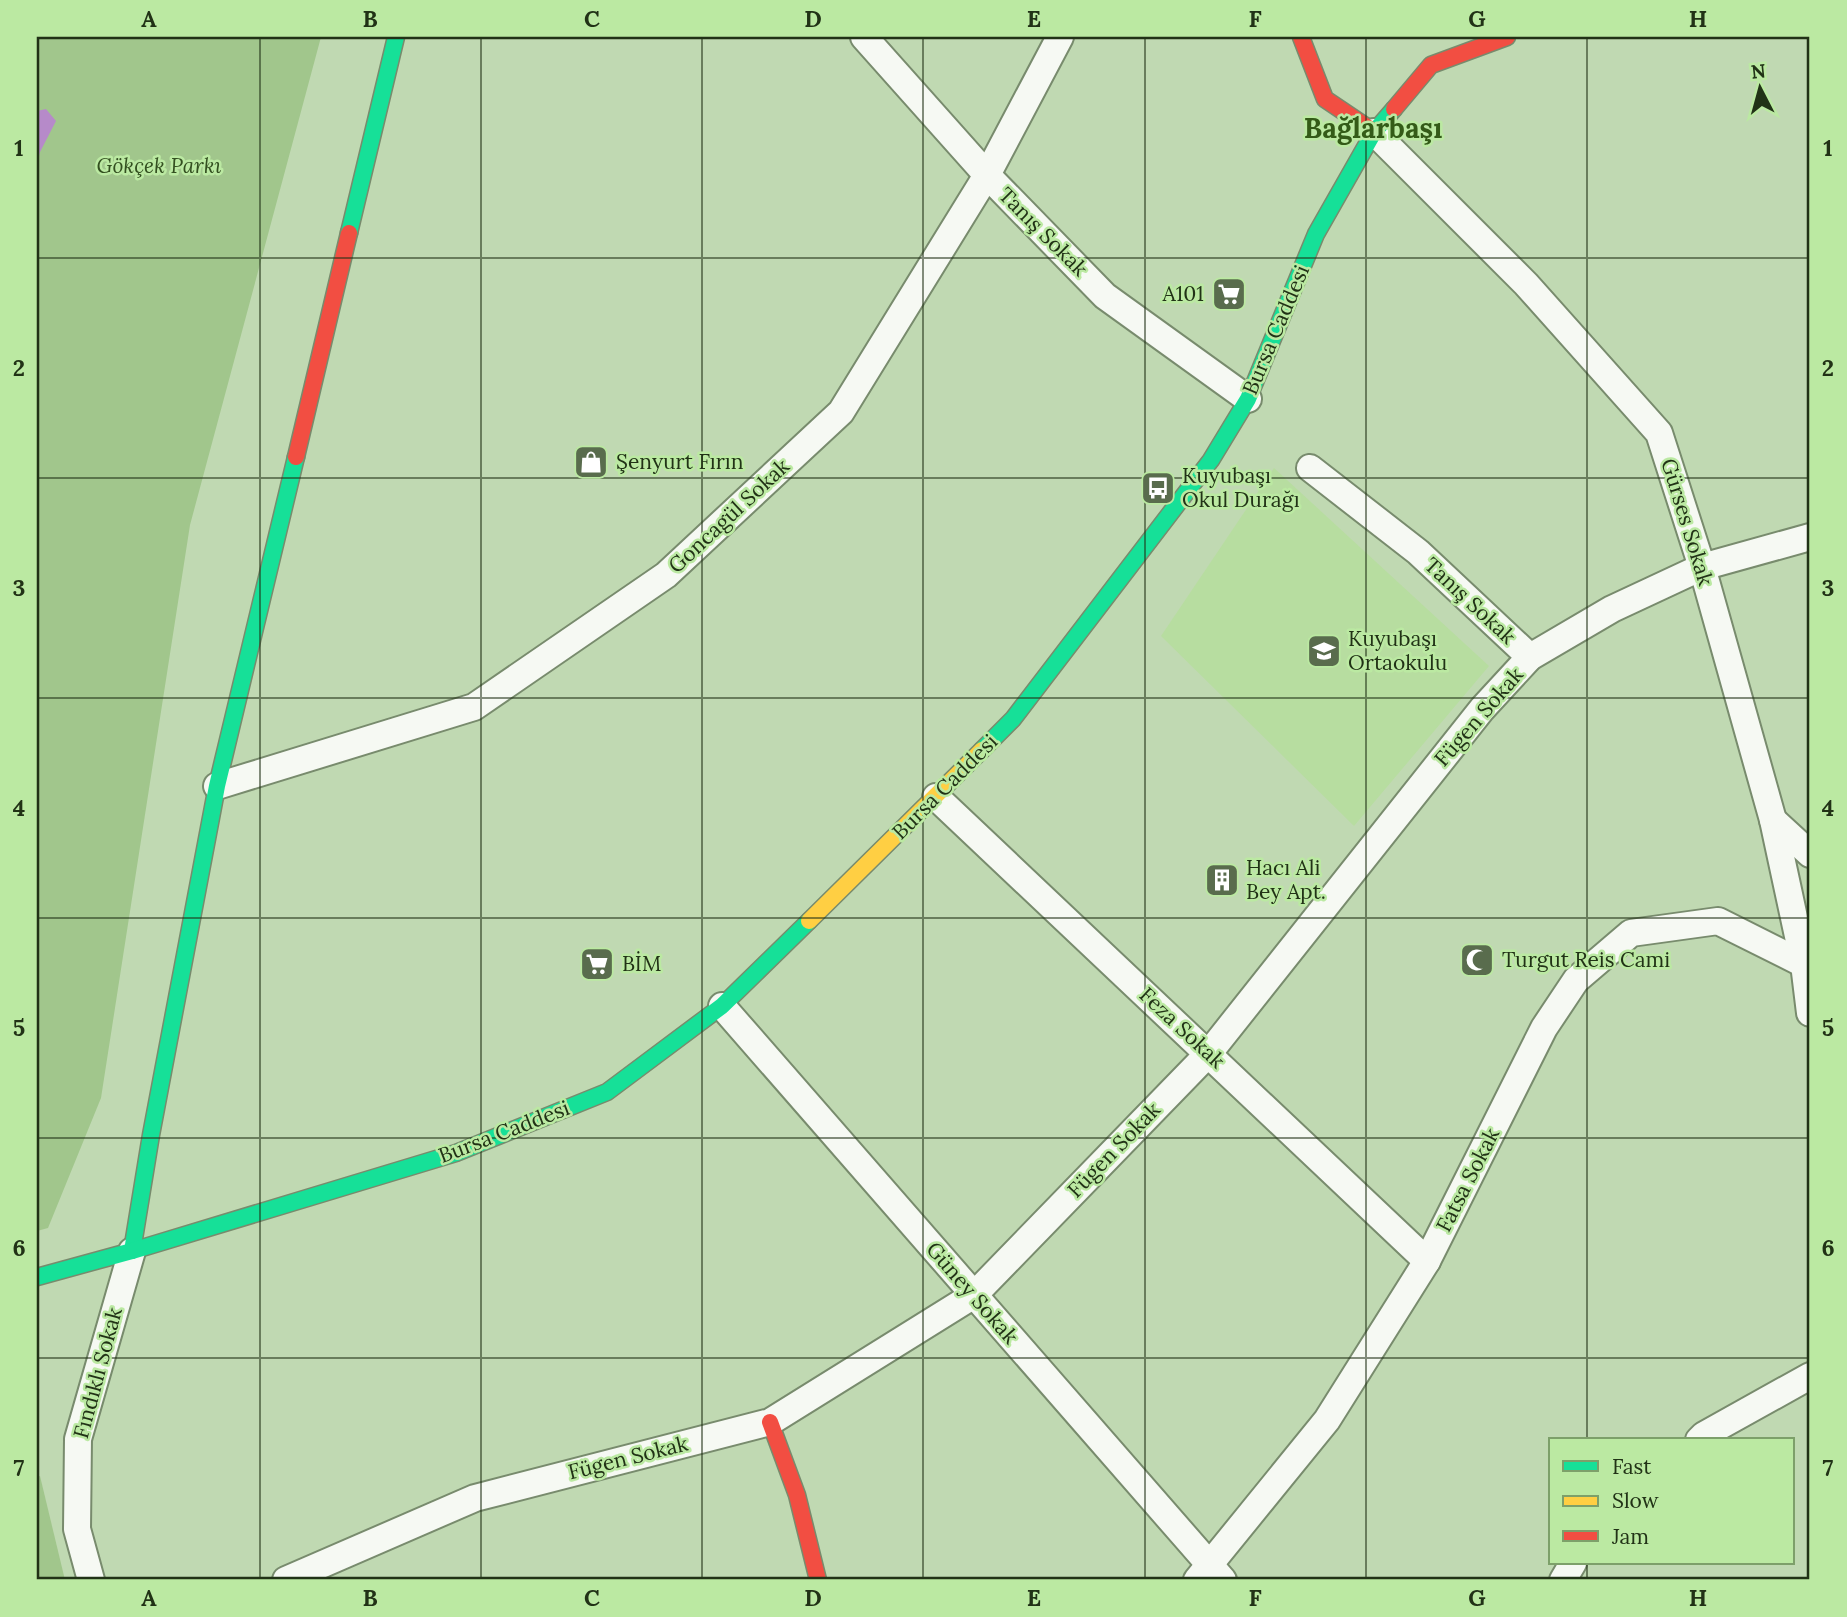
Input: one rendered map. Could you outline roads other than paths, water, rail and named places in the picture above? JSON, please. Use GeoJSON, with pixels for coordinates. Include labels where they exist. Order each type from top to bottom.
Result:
{"type":"FeatureCollection","features":[{"type":"Feature","properties":{"kind":"street"},"geometry":{"type":"LineString","coordinates":[[132,1251],[153,1121],[217,786],[396,37]]}},
{"type":"Feature","properties":{"kind":"street","name":"Tanış Sokak"},"geometry":{"type":"LineString","coordinates":[[864,37],[987,175],[1105,296],[1248,399]]}},
{"type":"Feature","properties":{"kind":"street","name":"Goncagül Sokak"},"geometry":{"type":"LineString","coordinates":[[217,786],[474,707],[666,575],[841,412],[987,175],[1060,37]]}},
{"type":"Feature","properties":{"kind":"street"},"geometry":{"type":"LineString","coordinates":[[1301,37],[1325,99],[1374,132]]}},
{"type":"Feature","properties":{"kind":"street","name":"Bursa Caddesi"},"geometry":{"type":"LineString","coordinates":[[132,1251],[456,1153],[607,1092],[722,1006],[1013,719],[1210,460],[1248,399],[1316,234],[1374,132],[1432,65],[1507,37]]}},
{"type":"Feature","properties":{"kind":"street","name":"Gürses Sokak"},"geometry":{"type":"LineString","coordinates":[[1374,132],[1526,284],[1659,433],[1702,567],[1773,820],[1804,964],[1810,1013]]}},
{"type":"Feature","properties":{"kind":"street","name":"Tanış Sokak"},"geometry":{"type":"LineString","coordinates":[[1310,468],[1418,552],[1530,657]]}},
{"type":"Feature","properties":{"kind":"street","name":"Fügen Sokak"},"geometry":{"type":"LineString","coordinates":[[286,1580],[475,1497],[770,1422],[974,1295],[1209,1053],[1482,709],[1530,657],[1612,609],[1702,567],[1810,537]]}},
{"type":"Feature","properties":{"kind":"street","name":"Feza Sokak"},"geometry":{"type":"LineString","coordinates":[[936,797],[1427,1261]]}},
{"type":"Feature","properties":{"kind":"street"},"geometry":{"type":"LineString","coordinates":[[1773,820],[1810,854]]}},
{"type":"Feature","properties":{"kind":"street","name":"Fatsa Sokak"},"geometry":{"type":"LineString","coordinates":[[1210,1575],[1327,1420],[1427,1261],[1544,1028],[1576,980],[1630,933],[1718,921],[1804,964]]}},
{"type":"Feature","properties":{"kind":"street","name":"Güney Sokak"},"geometry":{"type":"LineString","coordinates":[[722,1006],[974,1295],[1210,1575]]}},
{"type":"Feature","properties":{"kind":"street"},"geometry":{"type":"LineString","coordinates":[[37,1277],[132,1251]]}},
{"type":"Feature","properties":{"kind":"street"},"geometry":{"type":"LineString","coordinates":[[37,1289],[132,1251]]}},
{"type":"Feature","properties":{"kind":"street","name":"Fındıklı Sokak"},"geometry":{"type":"LineString","coordinates":[[91,1580],[77,1528],[78,1439],[132,1251]]}},
{"type":"Feature","properties":{"kind":"street"},"geometry":{"type":"LineString","coordinates":[[1701,1438],[1810,1376]]}},
{"type":"Feature","properties":{"kind":"street"},"geometry":{"type":"LineString","coordinates":[[770,1422],[797,1495],[818,1580]]}},
{"type":"Feature","properties":{"kind":"street"},"geometry":{"type":"LineString","coordinates":[[1563,1580],[1572,1564]]}},
{"type":"Feature","properties":{"kind":"place","name":"A101"},"geometry":{"type":"Point","coordinates":[1229,294]}},
{"type":"Feature","properties":{"kind":"place","name":"Şenyurt Fırın"},"geometry":{"type":"Point","coordinates":[591,462]}},
{"type":"Feature","properties":{"kind":"place","name":"Kuyubaşı Okul Durağı"},"geometry":{"type":"Point","coordinates":[1158,488]}},
{"type":"Feature","properties":{"kind":"place","name":"Kuyubaşı Ortaokulu"},"geometry":{"type":"Point","coordinates":[1324,651]}},
{"type":"Feature","properties":{"kind":"place","name":"Hacı Ali Bey Apt."},"geometry":{"type":"Point","coordinates":[1222,880]}},
{"type":"Feature","properties":{"kind":"place","name":"Turgut Reis Cami"},"geometry":{"type":"Point","coordinates":[1477,960]}},
{"type":"Feature","properties":{"kind":"place","name":"BİM"},"geometry":{"type":"Point","coordinates":[597,964]}},
{"type":"Feature","properties":{"kind":"district","name":"Bağlarbaşı"},"geometry":{"type":"Point","coordinates":[1373,128]}},
{"type":"Feature","properties":{"kind":"park label","name":"Gökçek Parkı"},"geometry":{"type":"Point","coordinates":[159,166]}}]}
